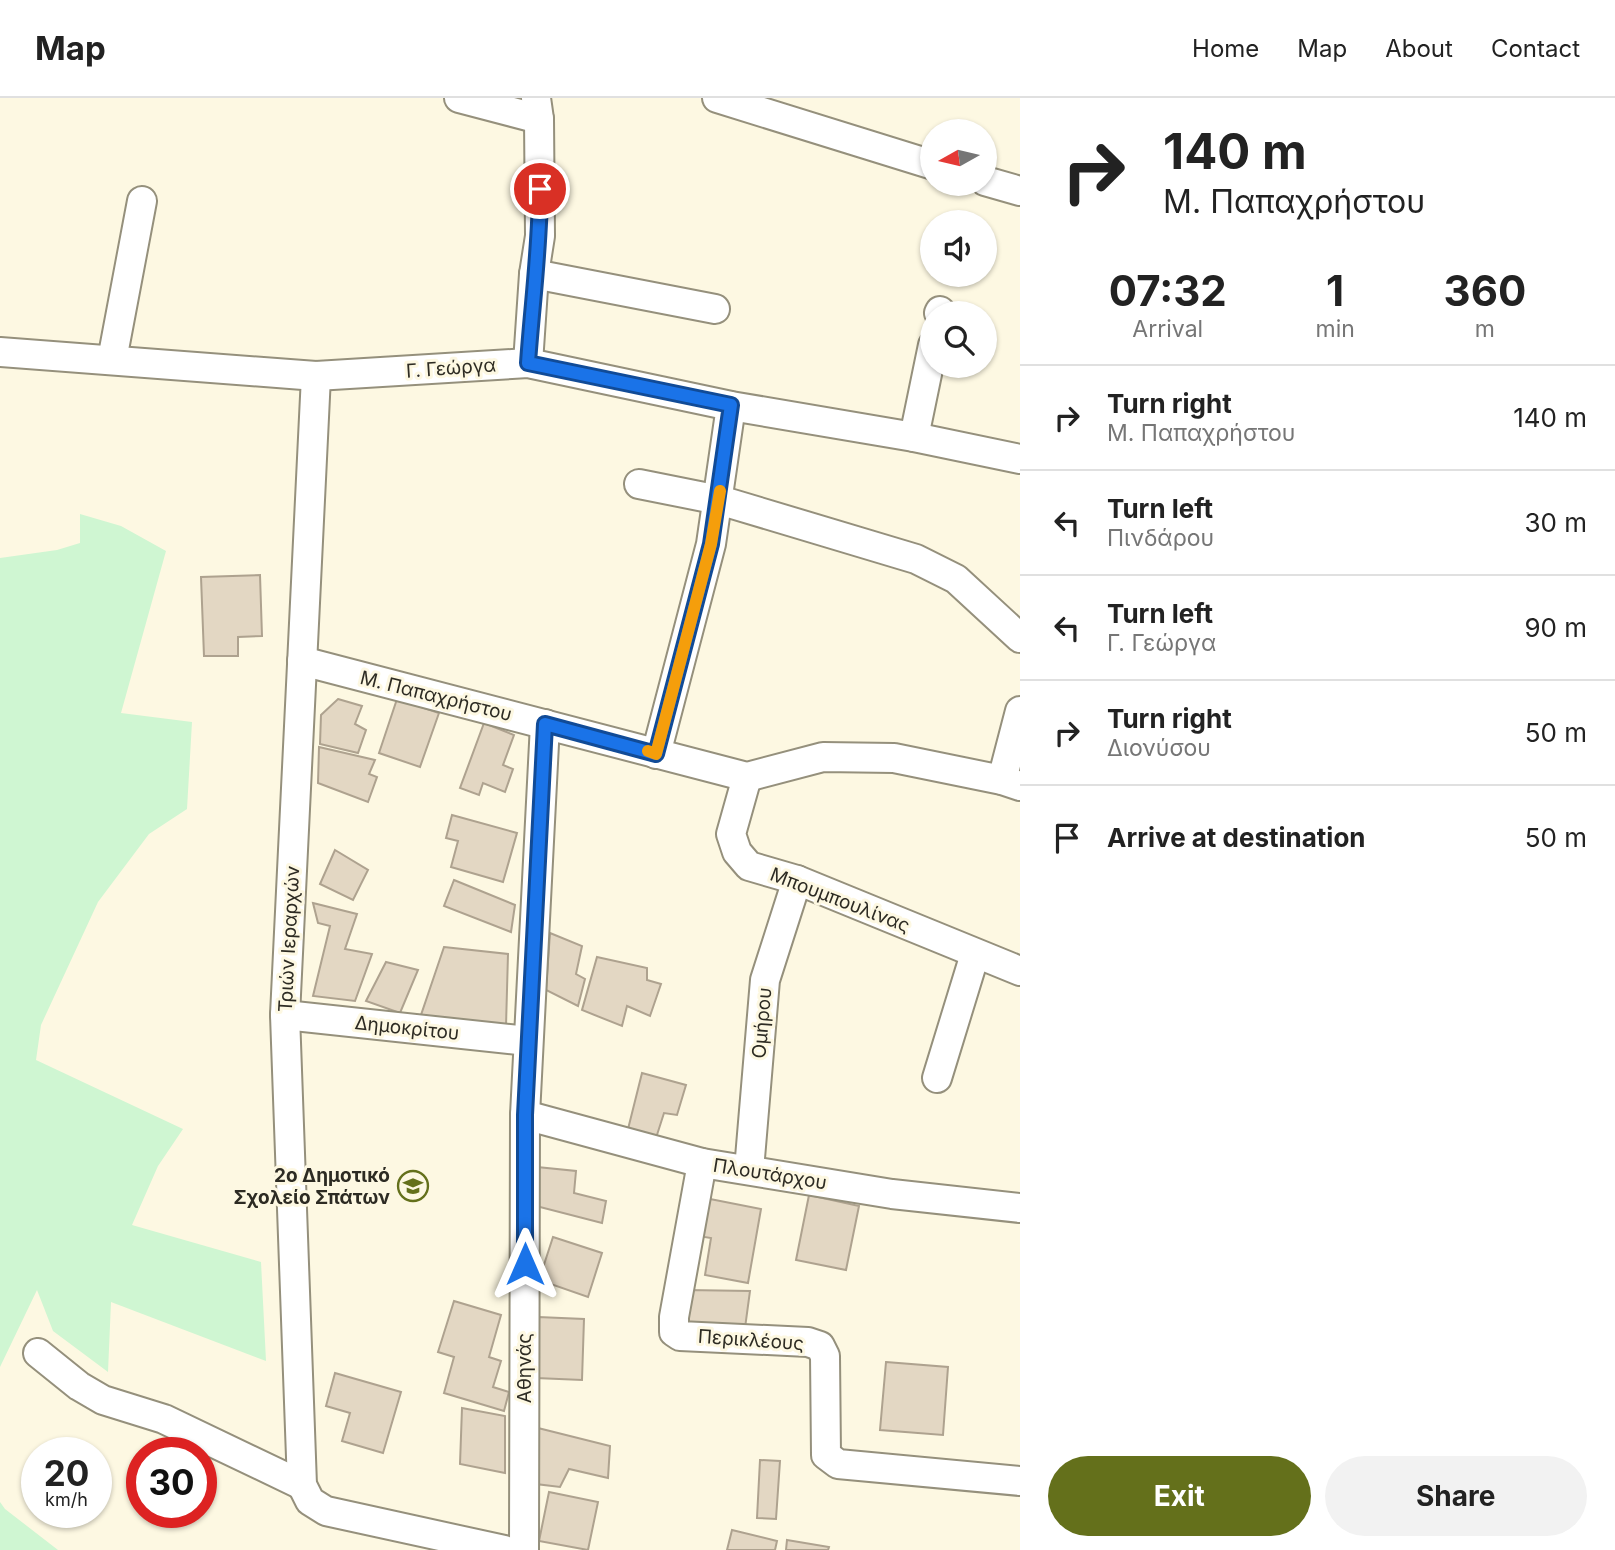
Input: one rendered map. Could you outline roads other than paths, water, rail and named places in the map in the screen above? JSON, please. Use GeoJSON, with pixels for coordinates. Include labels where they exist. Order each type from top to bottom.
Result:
{"type":"FeatureCollection","features":[{"type":"Feature","properties":{"kind":"street"},"geometry":{"type":"LineString","coordinates":[[459,98],[538,108],[540,236],[534,274],[528,363]]}},
{"type":"Feature","properties":{"kind":"street"},"geometry":{"type":"LineString","coordinates":[[717,98],[920,161]]}},
{"type":"Feature","properties":{"kind":"street"},"geometry":{"type":"LineString","coordinates":[[998,185],[1020,191]]}},
{"type":"Feature","properties":{"kind":"street"},"geometry":{"type":"LineString","coordinates":[[111,360],[142,201]]}},
{"type":"Feature","properties":{"kind":"street"},"geometry":{"type":"LineString","coordinates":[[534,274],[715,309]]}},
{"type":"Feature","properties":{"kind":"street","name":"Γ. Γεώργα"},"geometry":{"type":"LineString","coordinates":[[0,352],[316,376],[528,363],[731,405],[914,437],[1018,451]]}},
{"type":"Feature","properties":{"kind":"street","name":"Τριών Ιεραρχών"},"geometry":{"type":"LineString","coordinates":[[306,1493],[285,1015],[316,376]]}},
{"type":"Feature","properties":{"kind":"street"},"geometry":{"type":"LineString","coordinates":[[914,437],[926,378]]}},
{"type":"Feature","properties":{"kind":"street"},"geometry":{"type":"LineString","coordinates":[[656,754],[711,544],[731,405]]}},
{"type":"Feature","properties":{"kind":"street"},"geometry":{"type":"LineString","coordinates":[[639,484],[719,500],[916,559],[956,579],[1020,638]]}},
{"type":"Feature","properties":{"kind":"street","name":"Μ. Παπαχρήστου"},"geometry":{"type":"LineString","coordinates":[[302,662],[747,777],[823,757],[894,758],[1011,783]]}},
{"type":"Feature","properties":{"kind":"street"},"geometry":{"type":"LineString","coordinates":[[1011,783],[1020,712]]}},
{"type":"Feature","properties":{"kind":"street","name":"Αθηνάς"},"geometry":{"type":"LineString","coordinates":[[524,1550],[525,1115],[545,724]]}},
{"type":"Feature","properties":{"kind":"street","name":"Μπουμπουλίνας"},"geometry":{"type":"LineString","coordinates":[[747,777],[731,834],[737,852],[749,866],[797,880],[1020,971]]}},
{"type":"Feature","properties":{"kind":"street","name":"Ομήρου"},"geometry":{"type":"LineString","coordinates":[[749,1170],[765,980],[797,880]]}},
{"type":"Feature","properties":{"kind":"street"},"geometry":{"type":"LineString","coordinates":[[937,1078],[975,954]]}},
{"type":"Feature","properties":{"kind":"street","name":"Δημοκρίτου"},"geometry":{"type":"LineString","coordinates":[[285,1015],[528,1041]]}},
{"type":"Feature","properties":{"kind":"street","name":"Πλουτάρχου"},"geometry":{"type":"LineString","coordinates":[[525,1115],[702,1163],[892,1194],[1020,1208]]}},
{"type":"Feature","properties":{"kind":"street","name":"Περικλέους"},"geometry":{"type":"LineString","coordinates":[[702,1163],[674,1317],[674,1332],[680,1336],[808,1342],[820,1346],[825,1356],[827,1455],[838,1464],[1020,1481]]}},
{"type":"Feature","properties":{"kind":"street"},"geometry":{"type":"LineString","coordinates":[[38,1353],[79,1387],[103,1399],[164,1419],[306,1493],[326,1511],[504,1550]]}},
{"type":"Feature","properties":{"kind":"place","name":"2ο Δημοτικό Σχολείο Σπάτων"},"geometry":{"type":"Point","coordinates":[413,1186]}}]}
